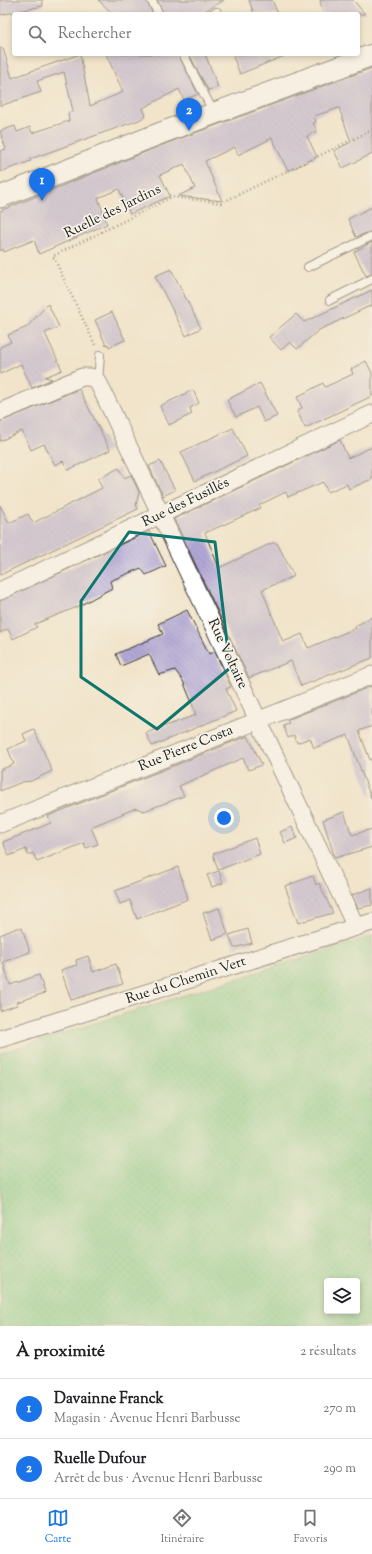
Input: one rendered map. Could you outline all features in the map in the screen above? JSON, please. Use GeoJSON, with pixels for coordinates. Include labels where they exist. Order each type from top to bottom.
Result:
{"type":"FeatureCollection","features":[{"type":"Feature","properties":{"kind":"street"},"geometry":{"type":"LineString","coordinates":[[0,197],[214,113],[372,55]]}},
{"type":"Feature","properties":{"kind":"street"},"geometry":{"type":"LineString","coordinates":[[0,412],[82,377],[91,377],[98,382]]}},
{"type":"Feature","properties":{"kind":"street","name":"Rue Voltaire"},"geometry":{"type":"LineString","coordinates":[[98,382],[258,720],[364,924]]}},
{"type":"Feature","properties":{"kind":"street","name":"Rue des Fusillés"},"geometry":{"type":"LineString","coordinates":[[1,587],[160,515],[372,414]]}},
{"type":"Feature","properties":{"kind":"street","name":"Rue Pierre Costa"},"geometry":{"type":"LineString","coordinates":[[0,824],[372,675]]}},
{"type":"Feature","properties":{"kind":"street","name":"Rue du Chemin Vert"},"geometry":{"type":"LineString","coordinates":[[0,1039],[364,924]]}},
{"type":"Feature","properties":{"kind":"lane"},"geometry":{"type":"LineString","coordinates":[[151,0],[159,12]]}},
{"type":"Feature","properties":{"kind":"lane"},"geometry":{"type":"LineString","coordinates":[[184,56],[214,113]]}},
{"type":"Feature","properties":{"kind":"lane"},"geometry":{"type":"LineString","coordinates":[[308,267],[372,236]]}},
{"type":"Feature","properties":{"kind":"lane"},"geometry":{"type":"LineString","coordinates":[[330,300],[372,279]]}},
{"type":"Feature","properties":{"kind":"lane"},"geometry":{"type":"LineString","coordinates":[[98,382],[100,355]]}},
{"type":"Feature","properties":{"kind":"path","name":"Ruelle des Jardins"},"geometry":{"type":"LineString","coordinates":[[100,355],[53,256],[172,197],[221,203],[334,150],[372,130]]}},
{"type":"Feature","properties":{"kind":"highlighted area"},"geometry":{"type":"Polygon","coordinates":[[[129,532],[215,542],[230,668],[157,729],[81,677],[81,601],[129,532]]]}},
{"type":"Feature","properties":{"kind":"green space"},"geometry":{"type":"Polygon","coordinates":[[[372,936],[372,1326],[0,1326],[0,1053],[372,936]]]}},
{"type":"Feature","properties":{"kind":"building"},"geometry":{"type":"Polygon","coordinates":[[[0,0],[42,0],[43,6],[0,15],[0,0]]]}},
{"type":"Feature","properties":{"kind":"building"},"geometry":{"type":"Polygon","coordinates":[[[98,0],[146,0],[152,12],[111,12],[98,0]]]}},
{"type":"Feature","properties":{"kind":"building"},"geometry":{"type":"Polygon","coordinates":[[[157,0],[224,0],[203,12],[163,12],[157,0]]]}},
{"type":"Feature","properties":{"kind":"building"},"geometry":{"type":"Polygon","coordinates":[[[249,0],[272,0],[277,12],[253,12],[249,0]]]}},
{"type":"Feature","properties":{"kind":"building"},"geometry":{"type":"Polygon","coordinates":[[[320,0],[353,0],[365,14],[360,14],[360,12],[323,12],[320,0]]]}},
{"type":"Feature","properties":{"kind":"building"},"geometry":{"type":"Polygon","coordinates":[[[0,48],[3,48],[12,78],[74,56],[80,56],[90,106],[123,92],[107,56],[179,56],[198,94],[184,100],[179,89],[143,108],[146,116],[139,120],[30,159],[31,161],[0,172],[0,151],[6,149],[0,131],[15,126],[17,132],[30,127],[32,133],[69,121],[68,113],[73,111],[64,72],[37,81],[41,92],[0,106],[0,48]]]}},
{"type":"Feature","properties":{"kind":"building"},"geometry":{"type":"Polygon","coordinates":[[[190,56],[206,56],[218,87],[208,90],[190,56]]]}},
{"type":"Feature","properties":{"kind":"building"},"geometry":{"type":"Polygon","coordinates":[[[233,56],[284,56],[240,74],[233,56]]]}},
{"type":"Feature","properties":{"kind":"building"},"geometry":{"type":"Polygon","coordinates":[[[372,68],[372,154],[343,168],[334,151],[351,142],[339,108],[314,116],[316,122],[313,123],[317,131],[307,136],[317,157],[288,171],[272,138],[238,155],[235,147],[205,161],[222,201],[178,196],[195,188],[184,164],[160,175],[170,196],[130,214],[119,189],[98,198],[107,224],[39,254],[34,240],[4,252],[3,249],[0,251],[0,211],[165,144],[372,68]]]}},
{"type":"Feature","properties":{"kind":"building"},"geometry":{"type":"Polygon","coordinates":[[[372,207],[372,231],[356,237],[348,219],[372,207]]]}},
{"type":"Feature","properties":{"kind":"building"},"geometry":{"type":"Polygon","coordinates":[[[372,242],[372,274],[366,276],[354,252],[372,242]]]}},
{"type":"Feature","properties":{"kind":"building"},"geometry":{"type":"Polygon","coordinates":[[[171,269],[201,328],[186,336],[155,276],[171,269]]]}},
{"type":"Feature","properties":{"kind":"building"},"geometry":{"type":"Polygon","coordinates":[[[372,290],[372,305],[319,330],[297,349],[290,342],[281,350],[269,337],[296,314],[304,322],[372,290]]]}},
{"type":"Feature","properties":{"kind":"building"},"geometry":{"type":"Polygon","coordinates":[[[48,304],[59,327],[45,333],[62,370],[45,377],[52,379],[32,388],[21,364],[0,374],[0,347],[11,342],[8,335],[27,327],[48,304]]]}},
{"type":"Feature","properties":{"kind":"building"},"geometry":{"type":"Polygon","coordinates":[[[112,312],[125,340],[109,347],[108,344],[106,345],[95,320],[112,312]]]}},
{"type":"Feature","properties":{"kind":"building"},"geometry":{"type":"Polygon","coordinates":[[[366,361],[372,373],[372,396],[305,428],[297,411],[302,408],[297,397],[323,383],[325,387],[353,374],[351,369],[366,361]]]}},
{"type":"Feature","properties":{"kind":"building"},"geometry":{"type":"Polygon","coordinates":[[[260,383],[277,416],[264,422],[257,407],[236,417],[227,400],[260,383]]]}},
{"type":"Feature","properties":{"kind":"building"},"geometry":{"type":"Polygon","coordinates":[[[79,389],[110,450],[68,470],[63,461],[55,465],[44,444],[31,450],[22,431],[0,441],[0,422],[79,389]]]}},
{"type":"Feature","properties":{"kind":"building"},"geometry":{"type":"Polygon","coordinates":[[[193,390],[199,403],[190,408],[192,414],[169,425],[160,406],[193,390]]]}},
{"type":"Feature","properties":{"kind":"building"},"geometry":{"type":"Polygon","coordinates":[[[233,428],[247,456],[195,481],[181,452],[233,428]]]}},
{"type":"Feature","properties":{"kind":"building"},"geometry":{"type":"Polygon","coordinates":[[[340,440],[348,458],[372,447],[372,479],[349,489],[347,484],[328,492],[323,482],[288,497],[286,492],[259,505],[261,508],[205,533],[219,568],[272,543],[277,543],[294,576],[262,590],[283,642],[302,634],[308,648],[356,628],[355,626],[372,617],[372,658],[301,686],[291,661],[249,678],[174,519],[340,440]]]}},
{"type":"Feature","properties":{"kind":"building"},"geometry":{"type":"Polygon","coordinates":[[[160,461],[175,490],[163,496],[149,466],[160,461]]]}},
{"type":"Feature","properties":{"kind":"building"},"geometry":{"type":"Polygon","coordinates":[[[119,468],[124,478],[131,475],[139,492],[136,505],[138,509],[0,575],[0,505],[9,523],[28,514],[33,523],[102,488],[98,479],[119,468]]]}},
{"type":"Feature","properties":{"kind":"building"},"geometry":{"type":"Polygon","coordinates":[[[149,531],[166,566],[146,575],[141,568],[110,581],[112,588],[77,607],[35,624],[37,627],[13,639],[8,629],[0,633],[0,601],[149,531]]]}},
{"type":"Feature","properties":{"kind":"building"},"geometry":{"type":"Polygon","coordinates":[[[187,610],[209,654],[215,652],[231,687],[226,689],[236,711],[152,746],[146,733],[196,715],[190,698],[183,681],[175,670],[159,675],[149,654],[121,666],[116,654],[163,634],[158,624],[187,610]]]}},
{"type":"Feature","properties":{"kind":"building"},"geometry":{"type":"Polygon","coordinates":[[[372,686],[372,726],[359,731],[370,760],[372,759],[371,798],[348,735],[314,748],[310,738],[297,743],[294,735],[288,738],[283,725],[289,723],[287,720],[372,686]]]}},
{"type":"Feature","properties":{"kind":"building"},"geometry":{"type":"Polygon","coordinates":[[[34,729],[52,771],[31,781],[22,782],[0,791],[0,770],[14,764],[8,749],[26,741],[23,734],[34,729]]]}},
{"type":"Feature","properties":{"kind":"building"},"geometry":{"type":"Polygon","coordinates":[[[248,736],[262,765],[248,770],[243,758],[179,786],[184,796],[144,811],[136,808],[91,827],[98,844],[86,848],[84,843],[37,862],[33,853],[28,855],[26,849],[9,856],[3,842],[51,823],[48,816],[248,736]]]}},
{"type":"Feature","properties":{"kind":"building"},"geometry":{"type":"Polygon","coordinates":[[[344,812],[352,835],[372,829],[372,847],[335,858],[323,820],[344,812]]]}},
{"type":"Feature","properties":{"kind":"building"},"geometry":{"type":"Polygon","coordinates":[[[292,827],[297,838],[285,843],[280,832],[292,827]]]}},
{"type":"Feature","properties":{"kind":"building"},"geometry":{"type":"Polygon","coordinates":[[[255,838],[260,854],[218,870],[213,854],[255,838]]]}},
{"type":"Feature","properties":{"kind":"building"},"geometry":{"type":"Polygon","coordinates":[[[178,867],[188,899],[137,919],[130,900],[120,904],[115,891],[178,867]]]}},
{"type":"Feature","properties":{"kind":"building"},"geometry":{"type":"Polygon","coordinates":[[[219,871],[223,883],[212,887],[207,875],[219,871]]]}},
{"type":"Feature","properties":{"kind":"building"},"geometry":{"type":"Polygon","coordinates":[[[313,876],[316,885],[319,883],[333,913],[298,923],[285,886],[313,876]]]}},
{"type":"Feature","properties":{"kind":"building"},"geometry":{"type":"Polygon","coordinates":[[[372,888],[372,905],[358,908],[352,895],[372,888]]]}},
{"type":"Feature","properties":{"kind":"building"},"geometry":{"type":"Polygon","coordinates":[[[219,908],[228,934],[212,940],[203,913],[219,908]]]}},
{"type":"Feature","properties":{"kind":"building"},"geometry":{"type":"Polygon","coordinates":[[[17,928],[22,928],[30,952],[3,962],[10,985],[39,975],[45,993],[17,1002],[17,1005],[0,1011],[0,935],[17,928]]]}},
{"type":"Feature","properties":{"kind":"building"},"geometry":{"type":"Polygon","coordinates":[[[248,929],[252,943],[234,948],[229,935],[248,929]]]}},
{"type":"Feature","properties":{"kind":"building"},"geometry":{"type":"Polygon","coordinates":[[[88,956],[93,972],[116,964],[123,984],[71,1000],[61,970],[77,965],[76,960],[88,956]]]}},
{"type":"Feature","properties":{"kind":"place","name":"Ruelle Dufour"},"geometry":{"type":"Point","coordinates":[189,131]}},
{"type":"Feature","properties":{"kind":"place","name":"Davainne Franck"},"geometry":{"type":"Point","coordinates":[42,201]}}]}
